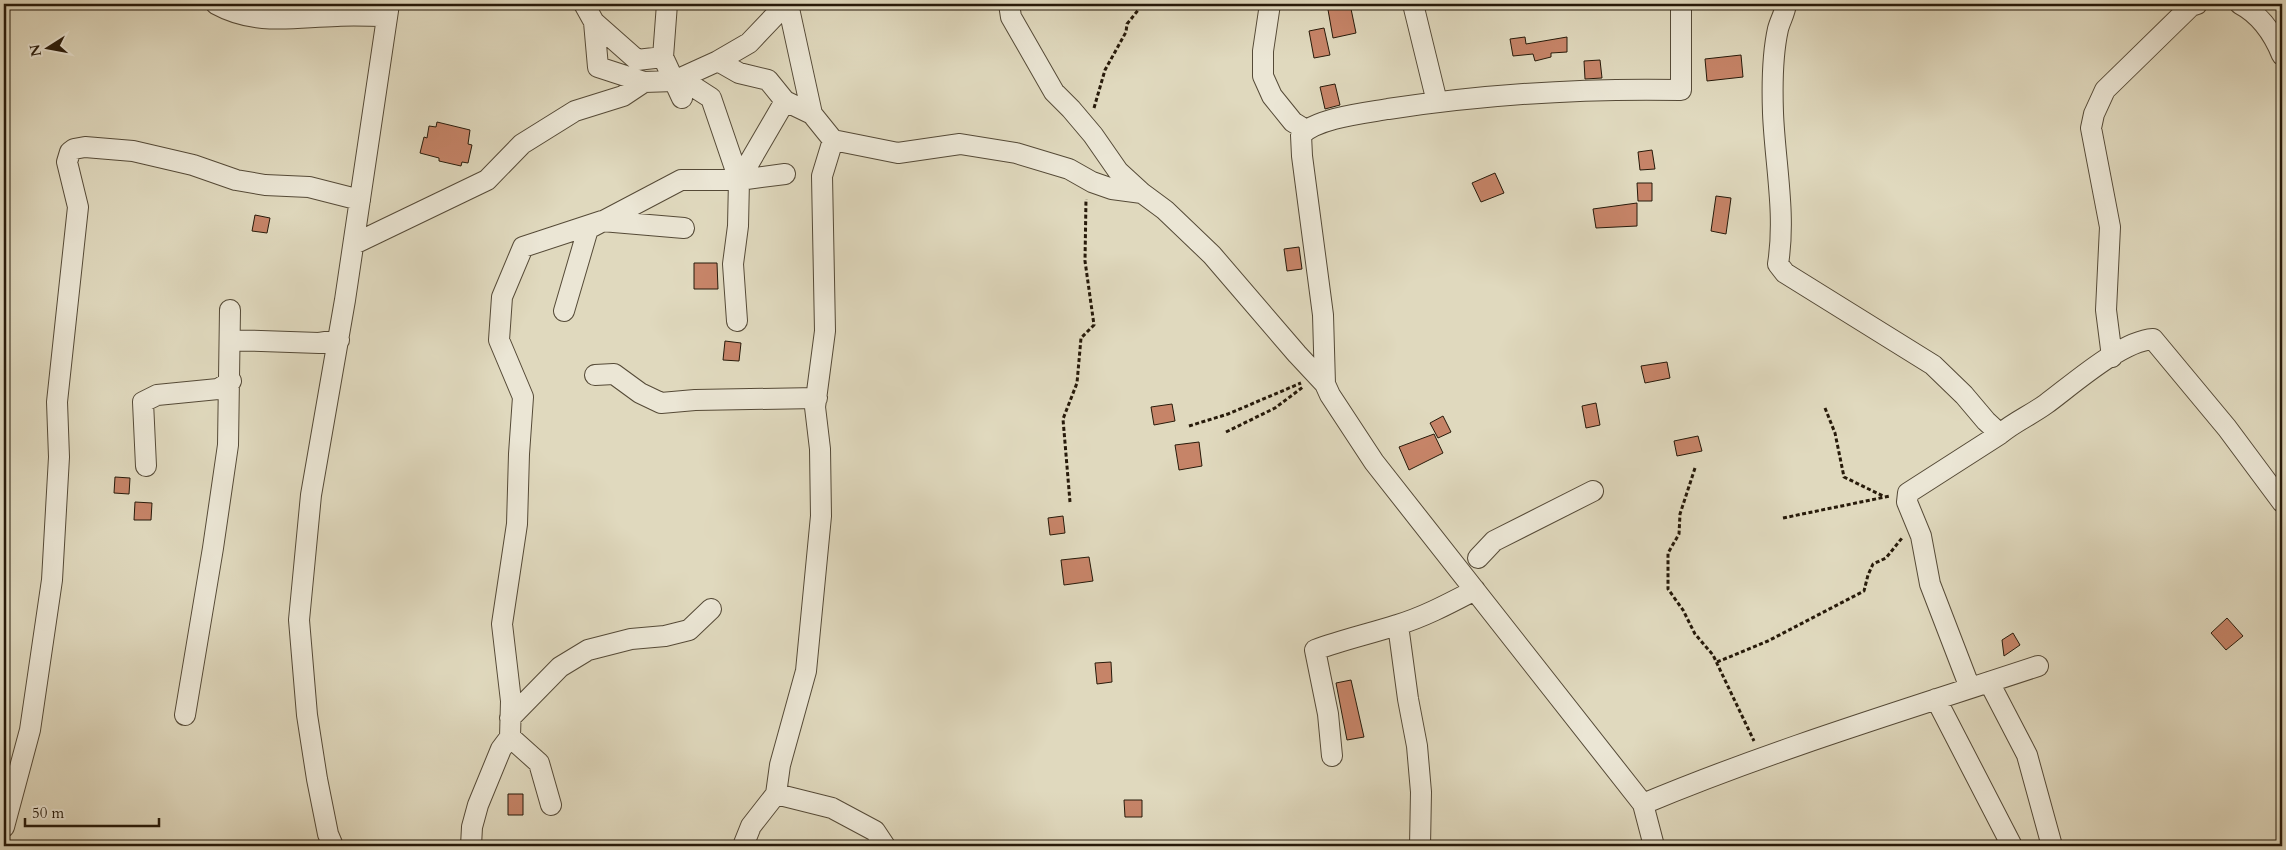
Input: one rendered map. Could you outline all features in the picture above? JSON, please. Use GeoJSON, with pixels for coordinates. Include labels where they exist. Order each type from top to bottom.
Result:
{"type":"FeatureCollection","features":[{"type":"Feature","properties":{"kind":"street"},"geometry":{"type":"LineString","coordinates":[[216,4],[228,10],[249,16],[288,20],[388,10],[339,340],[311,495],[299,620],[307,716],[317,779],[328,834],[333,846]]}},
{"type":"Feature","properties":{"kind":"street"},"geometry":{"type":"LineString","coordinates":[[584,4],[594,22],[637,60],[663,57]]}},
{"type":"Feature","properties":{"kind":"street"},"geometry":{"type":"LineString","coordinates":[[667,4],[663,57],[679,86]]}},
{"type":"Feature","properties":{"kind":"street"},"geometry":{"type":"LineString","coordinates":[[679,86],[718,60],[750,43],[787,4]]}},
{"type":"Feature","properties":{"kind":"street"},"geometry":{"type":"LineString","coordinates":[[787,4],[812,114]]}},
{"type":"Feature","properties":{"kind":"street"},"geometry":{"type":"LineString","coordinates":[[1008,4],[1011,17],[1054,92],[1085,126],[1118,172],[1142,194],[1165,210],[1212,255],[1321,380],[1374,462],[1643,804],[1654,846]]}},
{"type":"Feature","properties":{"kind":"street"},"geometry":{"type":"LineString","coordinates":[[1270,4],[1263,51],[1263,76],[1272,96],[1294,122],[1306,130]]}},
{"type":"Feature","properties":{"kind":"street"},"geometry":{"type":"LineString","coordinates":[[1413,4],[1437,102]]}},
{"type":"Feature","properties":{"kind":"street"},"geometry":{"type":"LineString","coordinates":[[1321,380],[1324,315],[1302,156],[1301,134],[1306,130],[1329,121],[1362,113],[1486,96],[1605,89],[1681,90],[1681,4]]}},
{"type":"Feature","properties":{"kind":"street"},"geometry":{"type":"LineString","coordinates":[[1786,4],[1778,30],[1773,70],[1773,114],[1780,180],[1780,249],[1778,264],[1786,274],[1933,365],[2000,434]]}},
{"type":"Feature","properties":{"kind":"street"},"geometry":{"type":"LineString","coordinates":[[2112,357],[2106,310],[2110,226],[2092,128],[2094,114],[2106,90],[2191,6],[2197,4]]}},
{"type":"Feature","properties":{"kind":"street"},"geometry":{"type":"LineString","coordinates":[[2240,4],[2248,8],[2268,27],[2282,55]]}},
{"type":"Feature","properties":{"kind":"street"},"geometry":{"type":"LineString","coordinates":[[594,22],[598,67],[644,82],[679,86],[711,98],[739,180],[738,226],[733,264],[737,321]]}},
{"type":"Feature","properties":{"kind":"street"},"geometry":{"type":"LineString","coordinates":[[718,60],[738,73],[768,80],[785,101],[812,114],[833,140],[898,153],[960,144],[1006,151],[1069,169],[1112,189],[1142,194]]}},
{"type":"Feature","properties":{"kind":"street"},"geometry":{"type":"LineString","coordinates":[[354,244],[487,180],[522,144],[575,111],[623,96],[644,82]]}},
{"type":"Feature","properties":{"kind":"street"},"geometry":{"type":"LineString","coordinates":[[739,180],[785,101]]}},
{"type":"Feature","properties":{"kind":"street"},"geometry":{"type":"LineString","coordinates":[[743,846],[751,826],[776,794],[780,765],[806,671],[821,516],[820,449],[815,407],[825,331],[822,176],[833,140]]}},
{"type":"Feature","properties":{"kind":"street"},"geometry":{"type":"LineString","coordinates":[[4,827],[30,730],[52,580],[59,457],[57,402],[78,207],[67,162],[70,152],[77,148],[85,147],[133,151],[193,165],[236,180],[265,185],[310,187],[360,200]]}},
{"type":"Feature","properties":{"kind":"street"},"geometry":{"type":"LineString","coordinates":[[564,311],[588,229],[681,180],[739,180],[785,174]]}},
{"type":"Feature","properties":{"kind":"street"},"geometry":{"type":"LineString","coordinates":[[550,805],[539,763],[510,728],[511,701],[502,624],[517,524],[518,454],[523,397],[499,340],[502,297],[523,247],[602,221],[684,228]]}},
{"type":"Feature","properties":{"kind":"street"},"geometry":{"type":"LineString","coordinates":[[185,715],[227,454],[231,340],[230,310]]}},
{"type":"Feature","properties":{"kind":"street"},"geometry":{"type":"LineString","coordinates":[[2052,846],[2027,755],[1979,685],[1930,584],[1921,536],[1907,502],[1908,493],[2000,434],[2112,357],[2133,344],[2154,339],[2226,428],[2282,502]]}},
{"type":"Feature","properties":{"kind":"street"},"geometry":{"type":"LineString","coordinates":[[231,340],[319,343],[339,340]]}},
{"type":"Feature","properties":{"kind":"street"},"geometry":{"type":"LineString","coordinates":[[595,375],[614,374],[640,393],[661,402],[817,398]]}},
{"type":"Feature","properties":{"kind":"street"},"geometry":{"type":"LineString","coordinates":[[146,466],[144,402],[157,395],[218,389],[230,381]]}},
{"type":"Feature","properties":{"kind":"street"},"geometry":{"type":"LineString","coordinates":[[1459,568],[1478,558],[1494,541],[1593,491]]}},
{"type":"Feature","properties":{"kind":"street"},"geometry":{"type":"LineString","coordinates":[[1332,756],[1328,714],[1315,650],[1345,639],[1398,625],[1447,605],[1473,588],[1478,558]]}},
{"type":"Feature","properties":{"kind":"street"},"geometry":{"type":"LineString","coordinates":[[471,846],[472,827],[478,805],[510,728],[560,667],[588,650],[631,639],[665,636],[688,630],[711,609]]}},
{"type":"Feature","properties":{"kind":"street"},"geometry":{"type":"LineString","coordinates":[[1398,625],[1408,699],[1418,746],[1421,792],[1420,846]]}},
{"type":"Feature","properties":{"kind":"street"},"geometry":{"type":"LineString","coordinates":[[1643,804],[1762,758],[2038,666]]}},
{"type":"Feature","properties":{"kind":"street"},"geometry":{"type":"LineString","coordinates":[[1936,699],[2012,846]]}},
{"type":"Feature","properties":{"kind":"street"},"geometry":{"type":"LineString","coordinates":[[776,794],[832,808],[875,831],[885,846]]}},
{"type":"Feature","properties":{"kind":"path"},"geometry":{"type":"LineString","coordinates":[[1085,126],[1093,110],[1105,70],[1126,32],[1127,24],[1143,4]]}},
{"type":"Feature","properties":{"kind":"path"},"geometry":{"type":"LineString","coordinates":[[1070,502],[1063,419],[1077,382],[1081,338],[1094,325],[1085,261],[1084,211],[1088,179]]}},
{"type":"Feature","properties":{"kind":"path"},"geometry":{"type":"LineString","coordinates":[[1188,426],[1228,414],[1321,380]]}},
{"type":"Feature","properties":{"kind":"path"},"geometry":{"type":"LineString","coordinates":[[1226,432],[1275,408],[1321,380]]}},
{"type":"Feature","properties":{"kind":"path"},"geometry":{"type":"LineString","coordinates":[[1824,408],[1835,432],[1844,477],[1883,497]]}},
{"type":"Feature","properties":{"kind":"path"},"geometry":{"type":"LineString","coordinates":[[1695,468],[1680,514],[1679,534],[1668,553],[1668,589],[1683,610],[1695,634],[1717,662],[1762,758]]}},
{"type":"Feature","properties":{"kind":"path"},"geometry":{"type":"LineString","coordinates":[[1783,518],[1908,493]]}},
{"type":"Feature","properties":{"kind":"path"},"geometry":{"type":"LineString","coordinates":[[1717,662],[1768,641],[1864,591],[1873,564],[1886,558],[1915,522]]}},
{"type":"Feature","properties":{"kind":"building"},"geometry":{"type":"Polygon","coordinates":[[[1327,4],[1350,4],[1356,33],[1333,38],[1327,4]]]}},
{"type":"Feature","properties":{"kind":"building"},"geometry":{"type":"Polygon","coordinates":[[[1324,28],[1330,55],[1314,58],[1309,31],[1324,28]]]}},
{"type":"Feature","properties":{"kind":"building"},"geometry":{"type":"Polygon","coordinates":[[[1525,37],[1526,44],[1567,37],[1567,52],[1551,53],[1551,57],[1535,61],[1533,54],[1513,56],[1510,39],[1525,37]]]}},
{"type":"Feature","properties":{"kind":"building"},"geometry":{"type":"Polygon","coordinates":[[[1741,55],[1743,77],[1707,81],[1705,59],[1741,55]]]}},
{"type":"Feature","properties":{"kind":"building"},"geometry":{"type":"Polygon","coordinates":[[[1600,60],[1602,78],[1585,79],[1584,61],[1600,60]]]}},
{"type":"Feature","properties":{"kind":"building"},"geometry":{"type":"Polygon","coordinates":[[[1335,84],[1340,105],[1325,109],[1320,87],[1335,84]]]}},
{"type":"Feature","properties":{"kind":"building"},"geometry":{"type":"Polygon","coordinates":[[[437,122],[470,130],[468,144],[472,145],[468,163],[462,162],[461,166],[439,161],[439,158],[420,153],[424,137],[427,138],[429,126],[436,127],[437,122]]]}},
{"type":"Feature","properties":{"kind":"building"},"geometry":{"type":"Polygon","coordinates":[[[1652,150],[1655,169],[1640,170],[1638,152],[1652,150]]]}},
{"type":"Feature","properties":{"kind":"building"},"geometry":{"type":"Polygon","coordinates":[[[1495,173],[1504,193],[1481,202],[1472,183],[1495,173]]]}},
{"type":"Feature","properties":{"kind":"building"},"geometry":{"type":"Polygon","coordinates":[[[1637,183],[1652,183],[1652,201],[1638,201],[1637,183]]]}},
{"type":"Feature","properties":{"kind":"building"},"geometry":{"type":"Polygon","coordinates":[[[1716,196],[1731,198],[1726,234],[1711,231],[1716,196]]]}},
{"type":"Feature","properties":{"kind":"building"},"geometry":{"type":"Polygon","coordinates":[[[1637,203],[1637,226],[1596,228],[1593,209],[1637,203]]]}},
{"type":"Feature","properties":{"kind":"building"},"geometry":{"type":"Polygon","coordinates":[[[255,215],[270,218],[267,233],[252,231],[255,215]]]}},
{"type":"Feature","properties":{"kind":"building"},"geometry":{"type":"Polygon","coordinates":[[[1299,247],[1302,269],[1287,271],[1284,249],[1299,247]]]}},
{"type":"Feature","properties":{"kind":"building"},"geometry":{"type":"Polygon","coordinates":[[[694,263],[717,263],[718,289],[694,289],[694,263]]]}},
{"type":"Feature","properties":{"kind":"building"},"geometry":{"type":"Polygon","coordinates":[[[725,341],[741,343],[739,361],[723,360],[725,341]]]}},
{"type":"Feature","properties":{"kind":"building"},"geometry":{"type":"Polygon","coordinates":[[[1667,362],[1670,378],[1645,383],[1641,366],[1667,362]]]}},
{"type":"Feature","properties":{"kind":"building"},"geometry":{"type":"Polygon","coordinates":[[[1596,403],[1600,425],[1586,428],[1582,406],[1596,403]]]}},
{"type":"Feature","properties":{"kind":"building"},"geometry":{"type":"Polygon","coordinates":[[[1172,404],[1175,421],[1154,425],[1151,407],[1172,404]]]}},
{"type":"Feature","properties":{"kind":"building"},"geometry":{"type":"Polygon","coordinates":[[[1443,416],[1451,432],[1438,438],[1430,423],[1443,416]]]}},
{"type":"Feature","properties":{"kind":"building"},"geometry":{"type":"Polygon","coordinates":[[[1434,434],[1443,453],[1409,470],[1399,447],[1434,434]]]}},
{"type":"Feature","properties":{"kind":"building"},"geometry":{"type":"Polygon","coordinates":[[[1698,436],[1702,451],[1677,456],[1674,441],[1698,436]]]}},
{"type":"Feature","properties":{"kind":"building"},"geometry":{"type":"Polygon","coordinates":[[[1199,442],[1202,466],[1179,470],[1175,445],[1199,442]]]}},
{"type":"Feature","properties":{"kind":"building"},"geometry":{"type":"Polygon","coordinates":[[[115,477],[130,478],[129,494],[114,493],[115,477]]]}},
{"type":"Feature","properties":{"kind":"building"},"geometry":{"type":"Polygon","coordinates":[[[135,502],[152,503],[151,520],[134,520],[135,502]]]}},
{"type":"Feature","properties":{"kind":"building"},"geometry":{"type":"Polygon","coordinates":[[[1063,516],[1065,533],[1050,535],[1048,518],[1063,516]]]}},
{"type":"Feature","properties":{"kind":"building"},"geometry":{"type":"Polygon","coordinates":[[[1089,557],[1093,581],[1064,585],[1061,560],[1089,557]]]}},
{"type":"Feature","properties":{"kind":"building"},"geometry":{"type":"Polygon","coordinates":[[[2227,618],[2243,636],[2226,650],[2211,633],[2227,618]]]}},
{"type":"Feature","properties":{"kind":"building"},"geometry":{"type":"Polygon","coordinates":[[[2013,633],[2020,645],[2004,656],[2002,640],[2013,633]]]}},
{"type":"Feature","properties":{"kind":"building"},"geometry":{"type":"Polygon","coordinates":[[[1111,662],[1112,682],[1097,684],[1095,663],[1111,662]]]}},
{"type":"Feature","properties":{"kind":"building"},"geometry":{"type":"Polygon","coordinates":[[[1351,680],[1364,737],[1347,740],[1336,683],[1351,680]]]}},
{"type":"Feature","properties":{"kind":"building"},"geometry":{"type":"Polygon","coordinates":[[[508,794],[523,794],[523,815],[508,815],[508,794]]]}},
{"type":"Feature","properties":{"kind":"building"},"geometry":{"type":"Polygon","coordinates":[[[1124,800],[1142,800],[1142,817],[1125,817],[1124,800]]]}}]}
